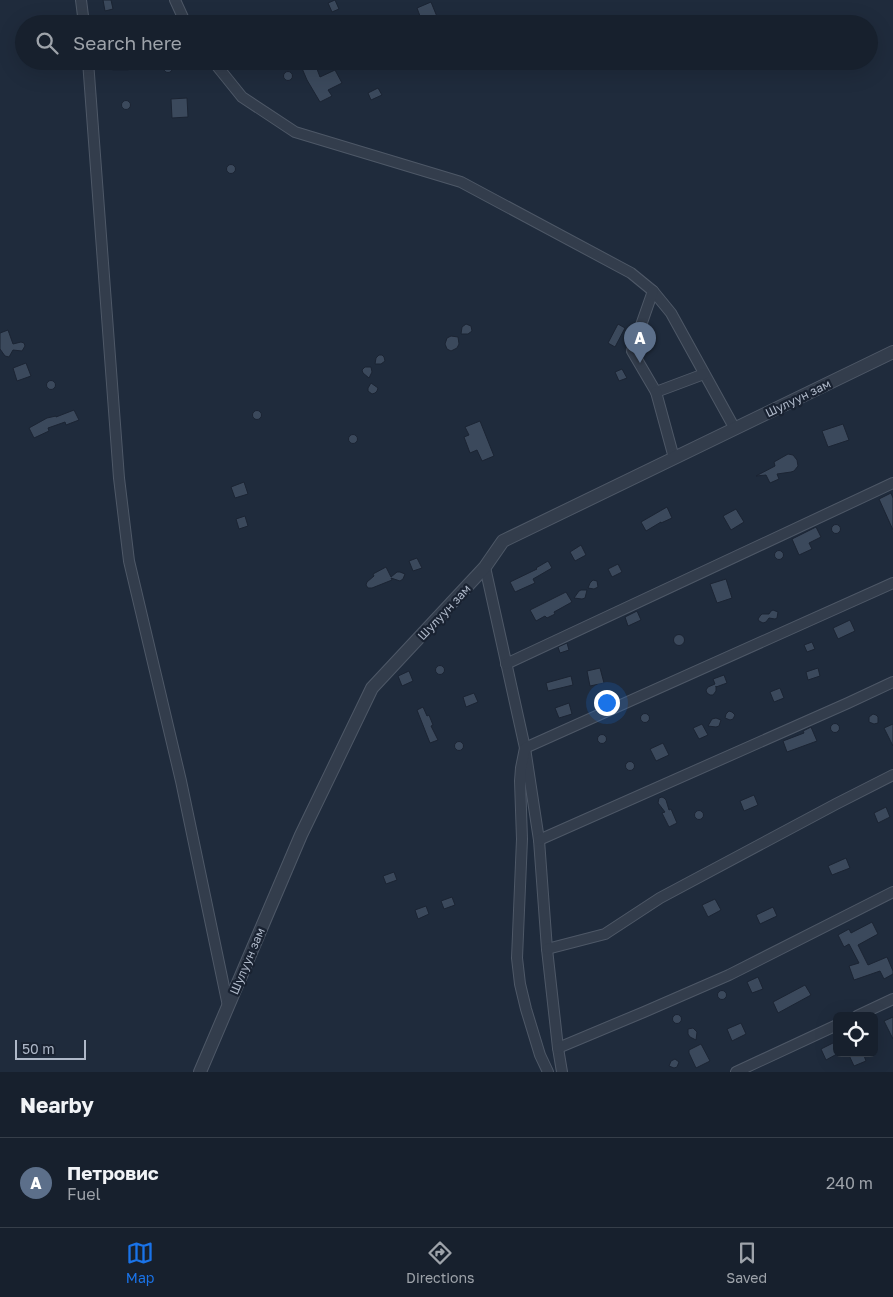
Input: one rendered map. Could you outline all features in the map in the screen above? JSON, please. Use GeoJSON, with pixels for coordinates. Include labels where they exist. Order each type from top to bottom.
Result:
{"type":"FeatureCollection","features":[{"type":"Feature","properties":{"kind":"street"},"geometry":{"type":"LineString","coordinates":[[82,0],[83,15]]}},
{"type":"Feature","properties":{"kind":"street"},"geometry":{"type":"LineString","coordinates":[[175,0],[182,15]]}},
{"type":"Feature","properties":{"kind":"street"},"geometry":{"type":"LineString","coordinates":[[89,70],[119,478],[129,561],[181,781],[228,1006]]}},
{"type":"Feature","properties":{"kind":"street"},"geometry":{"type":"LineString","coordinates":[[220,70],[242,97],[295,132],[461,182],[631,273],[653,291],[671,313],[735,429]]}},
{"type":"Feature","properties":{"kind":"street"},"geometry":{"type":"LineString","coordinates":[[653,291],[632,351],[656,392],[674,458]]}},
{"type":"Feature","properties":{"kind":"street","name":"Шулуун зам"},"geometry":{"type":"LineString","coordinates":[[200,1072],[301,835],[372,688],[485,567],[503,541],[893,352]]}},
{"type":"Feature","properties":{"kind":"street"},"geometry":{"type":"LineString","coordinates":[[656,392],[704,374]]}},
{"type":"Feature","properties":{"kind":"street"},"geometry":{"type":"LineString","coordinates":[[506,664],[893,483]]}},
{"type":"Feature","properties":{"kind":"street"},"geometry":{"type":"LineString","coordinates":[[485,567],[525,748],[539,840],[547,949],[562,1072]]}},
{"type":"Feature","properties":{"kind":"street"},"geometry":{"type":"LineString","coordinates":[[525,748],[893,583]]}},
{"type":"Feature","properties":{"kind":"street"},"geometry":{"type":"LineString","coordinates":[[539,840],[893,682]]}},
{"type":"Feature","properties":{"kind":"street"},"geometry":{"type":"LineString","coordinates":[[525,748],[520,781],[522,847],[517,958],[520,984],[526,1009],[540,1055],[548,1072]]}},
{"type":"Feature","properties":{"kind":"street"},"geometry":{"type":"LineString","coordinates":[[547,949],[605,934],[660,898],[827,808],[893,775]]}},
{"type":"Feature","properties":{"kind":"street"},"geometry":{"type":"LineString","coordinates":[[558,1048],[729,975],[893,892]]}},
{"type":"Feature","properties":{"kind":"street"},"geometry":{"type":"LineString","coordinates":[[865,1012],[893,999]]}},
{"type":"Feature","properties":{"kind":"street"},"geometry":{"type":"LineString","coordinates":[[736,1072],[833,1027]]}},
{"type":"Feature","properties":{"kind":"building"},"geometry":{"type":"Polygon","coordinates":[[[103,0],[111,0],[113,9],[105,11],[103,0]]]}},
{"type":"Feature","properties":{"kind":"building"},"geometry":{"type":"Polygon","coordinates":[[[335,0],[339,9],[332,12],[328,3],[335,0]]]}},
{"type":"Feature","properties":{"kind":"building"},"geometry":{"type":"Polygon","coordinates":[[[431,2],[436,15],[420,15],[417,8],[431,2]]]}},
{"type":"Feature","properties":{"kind":"building"},"geometry":{"type":"Polygon","coordinates":[[[303,70],[317,70],[320,77],[335,70],[342,83],[328,90],[332,96],[320,102],[303,70]]]}},
{"type":"Feature","properties":{"kind":"building"},"geometry":{"type":"Polygon","coordinates":[[[288,71],[293,76],[288,81],[283,76],[288,71]]]}},
{"type":"Feature","properties":{"kind":"building"},"geometry":{"type":"Polygon","coordinates":[[[378,88],[382,95],[371,100],[368,93],[378,88]]]}},
{"type":"Feature","properties":{"kind":"building"},"geometry":{"type":"Polygon","coordinates":[[[187,98],[188,117],[172,118],[171,99],[187,98]]]}},
{"type":"Feature","properties":{"kind":"building"},"geometry":{"type":"Polygon","coordinates":[[[126,100],[131,105],[126,110],[121,105],[126,100]]]}},
{"type":"Feature","properties":{"kind":"building"},"geometry":{"type":"Polygon","coordinates":[[[231,164],[236,169],[231,174],[226,169],[231,164]]]}},
{"type":"Feature","properties":{"kind":"building"},"geometry":{"type":"Polygon","coordinates":[[[466,324],[471,326],[472,331],[468,334],[461,334],[462,327],[466,324]]]}},
{"type":"Feature","properties":{"kind":"building"},"geometry":{"type":"Polygon","coordinates":[[[618,324],[625,328],[615,347],[608,343],[618,324]]]}},
{"type":"Feature","properties":{"kind":"building"},"geometry":{"type":"Polygon","coordinates":[[[8,330],[13,344],[21,342],[25,346],[22,351],[13,350],[9,357],[5,356],[0,349],[0,333],[8,330]]]}},
{"type":"Feature","properties":{"kind":"building"},"geometry":{"type":"Polygon","coordinates":[[[451,336],[458,337],[459,344],[457,348],[451,351],[447,349],[445,344],[447,338],[451,336]]]}},
{"type":"Feature","properties":{"kind":"building"},"geometry":{"type":"Polygon","coordinates":[[[379,355],[384,357],[385,361],[381,364],[375,364],[376,358],[379,355]]]}},
{"type":"Feature","properties":{"kind":"building"},"geometry":{"type":"Polygon","coordinates":[[[26,363],[31,376],[17,381],[13,368],[26,363]]]}},
{"type":"Feature","properties":{"kind":"building"},"geometry":{"type":"Polygon","coordinates":[[[365,367],[371,367],[372,372],[369,378],[363,373],[362,370],[365,367]]]}},
{"type":"Feature","properties":{"kind":"building"},"geometry":{"type":"Polygon","coordinates":[[[622,369],[627,378],[619,381],[615,372],[622,369]]]}},
{"type":"Feature","properties":{"kind":"building"},"geometry":{"type":"Polygon","coordinates":[[[51,380],[56,385],[51,390],[46,385],[51,380]]]}},
{"type":"Feature","properties":{"kind":"building"},"geometry":{"type":"Polygon","coordinates":[[[371,383],[378,388],[372,394],[368,391],[371,383]]]}},
{"type":"Feature","properties":{"kind":"building"},"geometry":{"type":"Polygon","coordinates":[[[74,410],[79,420],[66,425],[65,422],[48,428],[49,431],[34,438],[29,428],[47,418],[56,417],[74,410]]]}},
{"type":"Feature","properties":{"kind":"building"},"geometry":{"type":"Polygon","coordinates":[[[257,410],[262,415],[257,420],[252,415],[257,410]]]}},
{"type":"Feature","properties":{"kind":"building"},"geometry":{"type":"Polygon","coordinates":[[[480,421],[494,456],[482,461],[477,450],[470,453],[464,437],[469,435],[465,427],[480,421]]]}},
{"type":"Feature","properties":{"kind":"building"},"geometry":{"type":"Polygon","coordinates":[[[843,424],[849,440],[828,447],[822,431],[843,424]]]}},
{"type":"Feature","properties":{"kind":"building"},"geometry":{"type":"Polygon","coordinates":[[[353,434],[358,439],[353,444],[348,439],[353,434]]]}},
{"type":"Feature","properties":{"kind":"building"},"geometry":{"type":"Polygon","coordinates":[[[788,454],[793,455],[797,460],[798,466],[794,471],[777,474],[779,479],[770,483],[766,475],[756,476],[775,466],[774,462],[788,454]]]}},
{"type":"Feature","properties":{"kind":"building"},"geometry":{"type":"Polygon","coordinates":[[[244,482],[248,494],[235,498],[231,487],[244,482]]]}},
{"type":"Feature","properties":{"kind":"building"},"geometry":{"type":"Polygon","coordinates":[[[891,493],[893,498],[893,530],[879,499],[891,493]]]}},
{"type":"Feature","properties":{"kind":"building"},"geometry":{"type":"Polygon","coordinates":[[[667,507],[672,518],[646,531],[641,522],[667,507]]]}},
{"type":"Feature","properties":{"kind":"building"},"geometry":{"type":"Polygon","coordinates":[[[736,509],[744,522],[731,530],[723,516],[736,509]]]}},
{"type":"Feature","properties":{"kind":"building"},"geometry":{"type":"Polygon","coordinates":[[[245,516],[248,526],[239,529],[236,519],[245,516]]]}},
{"type":"Feature","properties":{"kind":"building"},"geometry":{"type":"Polygon","coordinates":[[[836,524],[841,529],[836,534],[831,529],[836,524]]]}},
{"type":"Feature","properties":{"kind":"building"},"geometry":{"type":"Polygon","coordinates":[[[816,527],[821,537],[809,543],[812,549],[799,555],[792,539],[816,527]]]}},
{"type":"Feature","properties":{"kind":"building"},"geometry":{"type":"Polygon","coordinates":[[[581,545],[586,555],[575,561],[570,552],[581,545]]]}},
{"type":"Feature","properties":{"kind":"building"},"geometry":{"type":"Polygon","coordinates":[[[779,550],[784,555],[779,560],[774,555],[779,550]]]}},
{"type":"Feature","properties":{"kind":"building"},"geometry":{"type":"Polygon","coordinates":[[[417,558],[422,568],[413,571],[409,561],[417,558]]]}},
{"type":"Feature","properties":{"kind":"building"},"geometry":{"type":"Polygon","coordinates":[[[548,561],[552,568],[533,579],[535,583],[515,592],[510,582],[537,569],[548,561]]]}},
{"type":"Feature","properties":{"kind":"building"},"geometry":{"type":"Polygon","coordinates":[[[618,564],[622,572],[612,577],[608,569],[618,564]]]}},
{"type":"Feature","properties":{"kind":"building"},"geometry":{"type":"Polygon","coordinates":[[[386,567],[391,577],[400,572],[405,574],[403,579],[400,581],[391,578],[392,580],[368,588],[367,582],[374,576],[373,574],[386,567]]]}},
{"type":"Feature","properties":{"kind":"building"},"geometry":{"type":"Polygon","coordinates":[[[726,579],[732,598],[717,603],[710,584],[726,579]]]}},
{"type":"Feature","properties":{"kind":"building"},"geometry":{"type":"Polygon","coordinates":[[[593,580],[597,581],[598,587],[594,589],[588,588],[590,583],[593,580]]]}},
{"type":"Feature","properties":{"kind":"building"},"geometry":{"type":"Polygon","coordinates":[[[587,590],[585,598],[574,598],[579,591],[587,590]]]}},
{"type":"Feature","properties":{"kind":"building"},"geometry":{"type":"Polygon","coordinates":[[[566,592],[572,602],[554,612],[555,614],[547,618],[545,616],[536,621],[530,610],[566,592]]]}},
{"type":"Feature","properties":{"kind":"building"},"geometry":{"type":"Polygon","coordinates":[[[773,610],[778,612],[777,618],[769,618],[763,623],[759,621],[758,619],[762,614],[769,614],[773,610]]]}},
{"type":"Feature","properties":{"kind":"building"},"geometry":{"type":"Polygon","coordinates":[[[637,611],[641,620],[628,626],[625,617],[637,611]]]}},
{"type":"Feature","properties":{"kind":"building"},"geometry":{"type":"Polygon","coordinates":[[[850,620],[855,631],[838,639],[833,628],[850,620]]]}},
{"type":"Feature","properties":{"kind":"building"},"geometry":{"type":"Polygon","coordinates":[[[679,634],[685,640],[679,646],[673,640],[679,634]]]}},
{"type":"Feature","properties":{"kind":"building"},"geometry":{"type":"Polygon","coordinates":[[[812,642],[815,649],[807,652],[804,645],[812,642]]]}},
{"type":"Feature","properties":{"kind":"building"},"geometry":{"type":"Polygon","coordinates":[[[567,643],[569,650],[560,653],[558,647],[567,643]]]}},
{"type":"Feature","properties":{"kind":"building"},"geometry":{"type":"Polygon","coordinates":[[[440,665],[445,670],[440,675],[435,670],[440,665]]]}},
{"type":"Feature","properties":{"kind":"building"},"geometry":{"type":"Polygon","coordinates":[[[600,668],[604,683],[590,686],[587,671],[600,668]]]}},
{"type":"Feature","properties":{"kind":"building"},"geometry":{"type":"Polygon","coordinates":[[[818,668],[820,676],[808,680],[806,672],[818,668]]]}},
{"type":"Feature","properties":{"kind":"building"},"geometry":{"type":"Polygon","coordinates":[[[409,671],[413,681],[402,686],[398,676],[409,671]]]}},
{"type":"Feature","properties":{"kind":"building"},"geometry":{"type":"Polygon","coordinates":[[[724,675],[727,683],[716,687],[713,695],[707,693],[708,687],[715,684],[713,679],[724,675]]]}},
{"type":"Feature","properties":{"kind":"building"},"geometry":{"type":"Polygon","coordinates":[[[571,676],[573,685],[548,691],[546,683],[571,676]]]}},
{"type":"Feature","properties":{"kind":"building"},"geometry":{"type":"Polygon","coordinates":[[[780,688],[784,698],[774,702],[770,692],[780,688]]]}},
{"type":"Feature","properties":{"kind":"building"},"geometry":{"type":"Polygon","coordinates":[[[474,693],[478,702],[466,707],[463,697],[474,693]]]}},
{"type":"Feature","properties":{"kind":"building"},"geometry":{"type":"Polygon","coordinates":[[[569,703],[572,714],[559,718],[555,708],[569,703]]]}},
{"type":"Feature","properties":{"kind":"building"},"geometry":{"type":"Polygon","coordinates":[[[423,707],[427,716],[429,715],[433,725],[431,726],[438,740],[430,743],[417,710],[423,707]]]}},
{"type":"Feature","properties":{"kind":"building"},"geometry":{"type":"Polygon","coordinates":[[[729,711],[735,715],[730,720],[725,718],[729,711]]]}},
{"type":"Feature","properties":{"kind":"building"},"geometry":{"type":"Polygon","coordinates":[[[645,713],[650,718],[645,723],[640,718],[645,713]]]}},
{"type":"Feature","properties":{"kind":"building"},"geometry":{"type":"Polygon","coordinates":[[[873,714],[878,717],[878,723],[869,722],[869,717],[873,714]]]}},
{"type":"Feature","properties":{"kind":"building"},"geometry":{"type":"Polygon","coordinates":[[[712,719],[721,720],[719,726],[708,726],[712,719]]]}},
{"type":"Feature","properties":{"kind":"building"},"geometry":{"type":"Polygon","coordinates":[[[835,723],[840,728],[835,733],[830,728],[835,723]]]}},
{"type":"Feature","properties":{"kind":"building"},"geometry":{"type":"Polygon","coordinates":[[[702,724],[708,735],[699,739],[693,728],[702,724]]]}},
{"type":"Feature","properties":{"kind":"building"},"geometry":{"type":"Polygon","coordinates":[[[893,724],[893,746],[884,728],[893,724]]]}},
{"type":"Feature","properties":{"kind":"building"},"geometry":{"type":"Polygon","coordinates":[[[811,727],[817,741],[787,752],[783,741],[804,733],[803,731],[811,727]]]}},
{"type":"Feature","properties":{"kind":"building"},"geometry":{"type":"Polygon","coordinates":[[[602,734],[607,739],[602,744],[597,739],[602,734]]]}},
{"type":"Feature","properties":{"kind":"building"},"geometry":{"type":"Polygon","coordinates":[[[459,741],[464,746],[459,751],[454,746],[459,741]]]}},
{"type":"Feature","properties":{"kind":"building"},"geometry":{"type":"Polygon","coordinates":[[[663,743],[669,755],[656,761],[650,749],[663,743]]]}},
{"type":"Feature","properties":{"kind":"building"},"geometry":{"type":"Polygon","coordinates":[[[630,761],[635,766],[630,771],[625,766],[630,761]]]}},
{"type":"Feature","properties":{"kind":"building"},"geometry":{"type":"Polygon","coordinates":[[[754,795],[758,805],[744,811],[740,801],[754,795]]]}},
{"type":"Feature","properties":{"kind":"building"},"geometry":{"type":"Polygon","coordinates":[[[662,797],[666,800],[669,810],[671,809],[677,823],[669,827],[662,813],[665,812],[658,803],[659,798],[662,797]]]}},
{"type":"Feature","properties":{"kind":"building"},"geometry":{"type":"Polygon","coordinates":[[[886,807],[890,817],[878,823],[874,813],[886,807]]]}},
{"type":"Feature","properties":{"kind":"building"},"geometry":{"type":"Polygon","coordinates":[[[699,810],[704,815],[699,820],[694,815],[699,810]]]}},
{"type":"Feature","properties":{"kind":"building"},"geometry":{"type":"Polygon","coordinates":[[[846,858],[850,868],[832,875],[828,866],[846,858]]]}},
{"type":"Feature","properties":{"kind":"building"},"geometry":{"type":"Polygon","coordinates":[[[394,872],[397,880],[386,884],[383,876],[394,872]]]}},
{"type":"Feature","properties":{"kind":"building"},"geometry":{"type":"Polygon","coordinates":[[[452,897],[455,905],[444,909],[441,901],[452,897]]]}},
{"type":"Feature","properties":{"kind":"building"},"geometry":{"type":"Polygon","coordinates":[[[715,899],[721,910],[708,917],[702,905],[715,899]]]}},
{"type":"Feature","properties":{"kind":"building"},"geometry":{"type":"Polygon","coordinates":[[[426,906],[429,914],[418,919],[415,910],[426,906]]]}},
{"type":"Feature","properties":{"kind":"building"},"geometry":{"type":"Polygon","coordinates":[[[773,907],[777,916],[760,924],[756,915],[773,907]]]}},
{"type":"Feature","properties":{"kind":"building"},"geometry":{"type":"Polygon","coordinates":[[[872,922],[878,934],[858,945],[868,965],[887,957],[893,974],[884,979],[880,971],[854,980],[849,966],[859,963],[849,944],[844,947],[838,935],[849,929],[851,933],[872,922]]]}},
{"type":"Feature","properties":{"kind":"building"},"geometry":{"type":"Polygon","coordinates":[[[758,977],[763,989],[752,993],[747,982],[758,977]]]}},
{"type":"Feature","properties":{"kind":"building"},"geometry":{"type":"Polygon","coordinates":[[[805,985],[811,995],[778,1013],[773,1002],[805,985]]]}},
{"type":"Feature","properties":{"kind":"building"},"geometry":{"type":"Polygon","coordinates":[[[722,990],[727,995],[722,1000],[717,995],[722,990]]]}},
{"type":"Feature","properties":{"kind":"building"},"geometry":{"type":"Polygon","coordinates":[[[677,1014],[682,1019],[677,1024],[672,1019],[677,1014]]]}},
{"type":"Feature","properties":{"kind":"building"},"geometry":{"type":"Polygon","coordinates":[[[893,1017],[893,1039],[884,1021],[893,1017]]]}},
{"type":"Feature","properties":{"kind":"building"},"geometry":{"type":"Polygon","coordinates":[[[741,1023],[746,1034],[732,1041],[727,1029],[741,1023]]]}},
{"type":"Feature","properties":{"kind":"building"},"geometry":{"type":"Polygon","coordinates":[[[693,1028],[697,1032],[696,1040],[688,1034],[688,1029],[693,1028]]]}},
{"type":"Feature","properties":{"kind":"building"},"geometry":{"type":"Polygon","coordinates":[[[833,1043],[833,1056],[826,1060],[821,1049],[833,1043]]]}},
{"type":"Feature","properties":{"kind":"building"},"geometry":{"type":"Polygon","coordinates":[[[701,1044],[710,1061],[696,1068],[689,1050],[701,1044]]]}},
{"type":"Feature","properties":{"kind":"building"},"geometry":{"type":"Polygon","coordinates":[[[850,1057],[864,1057],[866,1061],[854,1066],[850,1057]]]}},
{"type":"Feature","properties":{"kind":"building"},"geometry":{"type":"Polygon","coordinates":[[[675,1059],[679,1062],[677,1067],[669,1066],[671,1061],[675,1059]]]}},
{"type":"Feature","properties":{"kind":"place","name":"Петровис"},"geometry":{"type":"Point","coordinates":[640,363]}}]}
